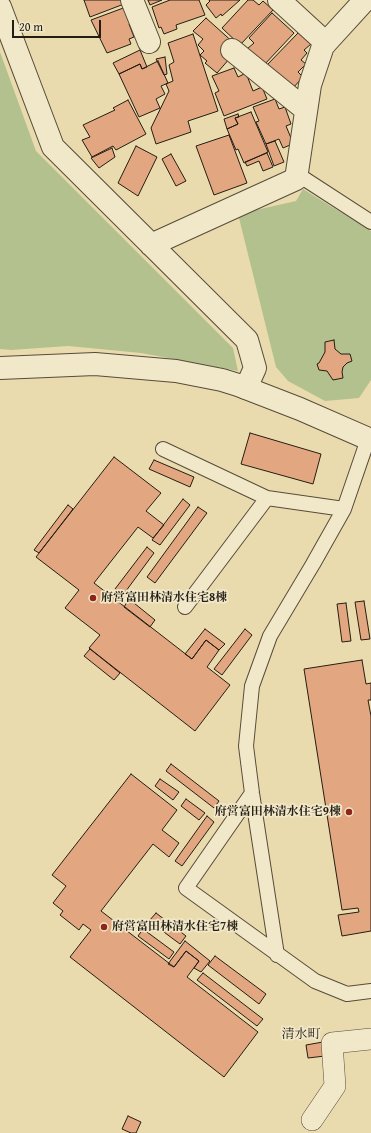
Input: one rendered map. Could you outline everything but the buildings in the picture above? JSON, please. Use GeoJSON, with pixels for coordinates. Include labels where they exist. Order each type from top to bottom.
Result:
{"type":"FeatureCollection","features":[{"type":"Feature","properties":{"kind":"street"},"geometry":{"type":"LineString","coordinates":[[132,0],[149,42]]}},
{"type":"Feature","properties":{"kind":"street"},"geometry":{"type":"LineString","coordinates":[[279,0],[326,42]]}},
{"type":"Feature","properties":{"kind":"street"},"geometry":{"type":"LineString","coordinates":[[151,244],[296,180],[310,85],[323,46],[365,0]]}},
{"type":"Feature","properties":{"kind":"street"},"geometry":{"type":"LineString","coordinates":[[0,7],[53,147],[247,340],[254,368],[246,388]]}},
{"type":"Feature","properties":{"kind":"street"},"geometry":{"type":"LineString","coordinates":[[232,50],[306,110]]}},
{"type":"Feature","properties":{"kind":"street"},"geometry":{"type":"LineString","coordinates":[[0,368],[95,364],[176,371],[222,380],[246,388],[300,409],[369,439]]}},
{"type":"Feature","properties":{"kind":"street"},"geometry":{"type":"LineString","coordinates":[[312,1120],[334,1086],[332,1043],[371,1039]]}},
{"type":"Feature","properties":{"kind":"lane"},"geometry":{"type":"LineString","coordinates":[[297,174],[371,222]]}},
{"type":"Feature","properties":{"kind":"lane"},"geometry":{"type":"LineString","coordinates":[[277,955],[246,746],[252,686],[270,636],[344,509],[369,439]]}},
{"type":"Feature","properties":{"kind":"lane"},"geometry":{"type":"LineString","coordinates":[[163,450],[267,498],[344,509]]}},
{"type":"Feature","properties":{"kind":"lane"},"geometry":{"type":"LineString","coordinates":[[185,607],[267,498]]}},
{"type":"Feature","properties":{"kind":"lane"},"geometry":{"type":"LineString","coordinates":[[252,793],[186,888],[315,981],[347,994],[371,991]]}},
{"type":"Feature","properties":{"kind":"green space"},"geometry":{"type":"Polygon","coordinates":[[[0,52],[36,151],[233,348],[238,371],[141,353],[68,346],[11,350],[0,349],[0,52]]]}},
{"type":"Feature","properties":{"kind":"green space"},"geometry":{"type":"Polygon","coordinates":[[[303,189],[371,231],[371,380],[359,398],[325,401],[288,381],[276,367],[238,214],[296,201],[303,189]]]}},
{"type":"Feature","properties":{"kind":"place","name":"府営富田林清水住宅8棟"},"geometry":{"type":"Point","coordinates":[93,598]}},
{"type":"Feature","properties":{"kind":"place","name":"府営富田林清水住宅9棟"},"geometry":{"type":"Point","coordinates":[349,812]}},
{"type":"Feature","properties":{"kind":"place","name":"府営富田林清水住宅7棟"},"geometry":{"type":"Point","coordinates":[104,927]}},
{"type":"Feature","properties":{"kind":"district","name":"清水町"},"geometry":{"type":"Point","coordinates":[301,1035]}}]}
